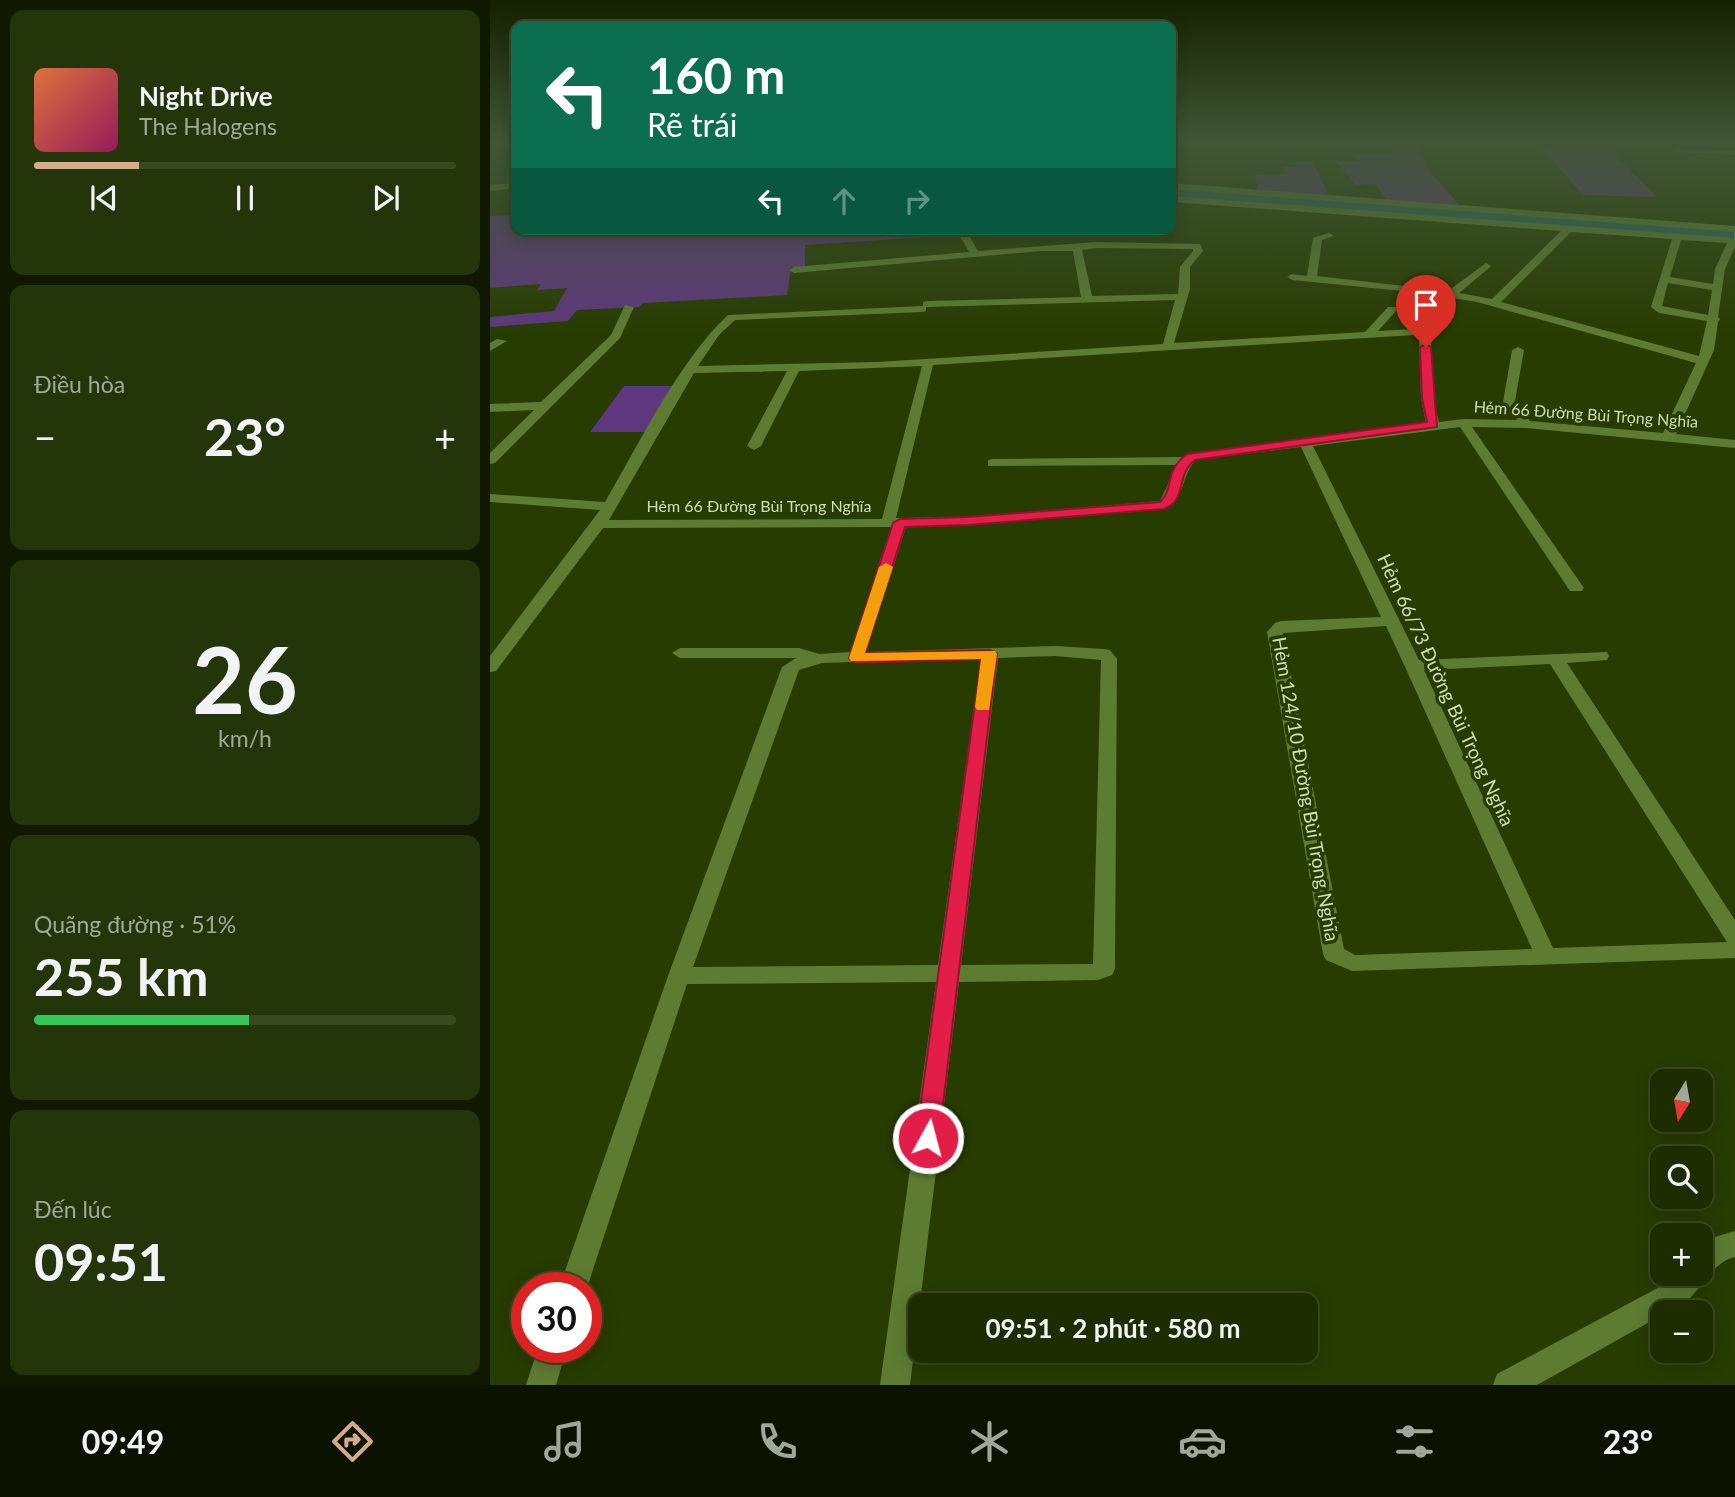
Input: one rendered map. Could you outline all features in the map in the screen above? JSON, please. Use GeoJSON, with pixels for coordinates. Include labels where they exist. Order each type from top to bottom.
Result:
{"type":"FeatureCollection","features":[{"type":"Feature","properties":{"kind":"street"},"geometry":{"type":"LineString","coordinates":[[1281,208],[1677,237],[1734,237]]}},
{"type":"Feature","properties":{"kind":"street"},"geometry":{"type":"LineString","coordinates":[[1421,208],[1734,237]]}},
{"type":"Feature","properties":{"kind":"street"},"geometry":{"type":"LineString","coordinates":[[1494,303],[1568,229]]}},
{"type":"Feature","properties":{"kind":"street"},"geometry":{"type":"LineString","coordinates":[[964,235],[975,254]]}},
{"type":"Feature","properties":{"kind":"street"},"geometry":{"type":"LineString","coordinates":[[1312,279],[1318,238],[1329,236]]}},
{"type":"Feature","properties":{"kind":"street"},"geometry":{"type":"LineString","coordinates":[[1677,237],[1658,310],[1714,319]]}},
{"type":"Feature","properties":{"kind":"street"},"geometry":{"type":"LineString","coordinates":[[1668,438],[1703,361],[1714,319],[1720,268],[1734,237]]}},
{"type":"Feature","properties":{"kind":"street"},"geometry":{"type":"LineString","coordinates":[[794,270],[1077,248],[1091,241],[1197,246],[1198,251],[1185,267],[1185,289],[1168,346]]}},
{"type":"Feature","properties":{"kind":"street"},"geometry":{"type":"LineString","coordinates":[[1077,248],[1087,298]]}},
{"type":"Feature","properties":{"kind":"street"},"geometry":{"type":"LineString","coordinates":[[1451,294],[1486,265]]}},
{"type":"Feature","properties":{"kind":"street"},"geometry":{"type":"LineString","coordinates":[[1293,277],[1451,294],[1494,303],[1703,361]]}},
{"type":"Feature","properties":{"kind":"street"},"geometry":{"type":"LineString","coordinates":[[1665,279],[1718,288]]}},
{"type":"Feature","properties":{"kind":"street"},"geometry":{"type":"LineString","coordinates":[[490,667],[598,524],[691,370],[715,333],[732,317],[1087,298],[1181,298]]}},
{"type":"Feature","properties":{"kind":"street"},"geometry":{"type":"LineString","coordinates":[[490,460],[616,336],[629,307]]}},
{"type":"Feature","properties":{"kind":"street"},"geometry":{"type":"LineString","coordinates":[[1370,333],[1392,309]]}},
{"type":"Feature","properties":{"kind":"street"},"geometry":{"type":"LineString","coordinates":[[691,370],[928,362],[1414,332],[1425,335],[1427,398],[1433,425]]}},
{"type":"Feature","properties":{"kind":"street"},"geometry":{"type":"LineString","coordinates":[[490,348],[501,341]]}},
{"type":"Feature","properties":{"kind":"street"},"geometry":{"type":"LineString","coordinates":[[1518,350],[1509,402],[1517,408],[1526,425]]}},
{"type":"Feature","properties":{"kind":"street"},"geometry":{"type":"LineString","coordinates":[[856,658],[894,523],[928,362]]}},
{"type":"Feature","properties":{"kind":"street"},"geometry":{"type":"LineString","coordinates":[[754,446],[794,368]]}},
{"type":"Feature","properties":{"kind":"street"},"geometry":{"type":"LineString","coordinates":[[490,408],[545,406]]}},
{"type":"Feature","properties":{"kind":"street"},"geometry":{"type":"LineString","coordinates":[[1462,423],[1576,588]]}},
{"type":"Feature","properties":{"kind":"street","name":"Hẻm 66 Đường Bùi Trọng Nghĩa"},"geometry":{"type":"LineString","coordinates":[[598,524],[802,526],[968,521],[1164,505],[1171,499],[1180,465],[1200,454],[1433,425],[1526,425],[1735,444]]}},
{"type":"Feature","properties":{"kind":"street","name":"Hẻm 66/73 Đường Bùi Trọng Nghĩa"},"geometry":{"type":"LineString","coordinates":[[1304,441],[1392,621],[1547,958]]}},
{"type":"Feature","properties":{"kind":"street"},"geometry":{"type":"LineString","coordinates":[[993,463],[1186,461]]}},
{"type":"Feature","properties":{"kind":"street"},"geometry":{"type":"LineString","coordinates":[[490,498],[607,506]]}},
{"type":"Feature","properties":{"kind":"street","name":"Hẻm 124/10 Đường Bùi Trọng Nghĩa"},"geometry":{"type":"LineString","coordinates":[[1392,621],[1281,626],[1275,632],[1334,954],[1352,963],[1735,950]]}},
{"type":"Feature","properties":{"kind":"street"},"geometry":{"type":"LineString","coordinates":[[680,653],[799,653],[822,659]]}},
{"type":"Feature","properties":{"kind":"street"},"geometry":{"type":"LineString","coordinates":[[578,1272],[679,976],[791,667],[801,662],[822,659],[990,654],[1094,653],[1104,654],[1109,659],[1106,964],[1098,972],[679,976]]}},
{"type":"Feature","properties":{"kind":"street"},"geometry":{"type":"LineString","coordinates":[[895,1385],[990,654]]}},
{"type":"Feature","properties":{"kind":"street"},"geometry":{"type":"LineString","coordinates":[[1413,666],[1601,656]]}},
{"type":"Feature","properties":{"kind":"street"},"geometry":{"type":"LineString","coordinates":[[1555,658],[1735,937]]}},
{"type":"Feature","properties":{"kind":"street"},"geometry":{"type":"LineString","coordinates":[[1713,1252],[1717,1248],[1735,1244]]}},
{"type":"Feature","properties":{"kind":"street"},"geometry":{"type":"LineString","coordinates":[[1508,1385],[1677,1292],[1682,1286]]}},
{"type":"Feature","properties":{"kind":"street"},"geometry":{"type":"LineString","coordinates":[[541,1385],[548,1363]]}},
{"type":"Feature","properties":{"kind":"shaded area"},"geometry":{"type":"Polygon","coordinates":[[[511,215],[511,235],[926,237],[805,245],[805,267],[791,267],[787,295],[643,303],[639,307],[577,310],[568,321],[490,327],[490,317],[554,311],[567,288],[537,290],[541,284],[490,288],[490,216],[511,215]]]}},
{"type":"Feature","properties":{"kind":"shaded area"},"geometry":{"type":"Polygon","coordinates":[[[624,386],[676,386],[646,432],[590,432],[624,386]]]}},
{"type":"Feature","properties":{"kind":"water"},"geometry":{"type":"Polygon","coordinates":[[[1300,208],[1442,208],[1735,230],[1735,240],[1300,208]]]}},
{"type":"Feature","properties":{"kind":"slow traffic"},"geometry":{"type":"LineString","coordinates":[[886,567],[856,658],[990,654],[983,707]]}},
{"type":"Feature","properties":{"kind":"route"},"geometry":{"type":"LineString","coordinates":[[928,1138],[990,654],[856,658],[900,523],[968,521],[1164,505],[1171,499],[1180,465],[1200,454],[1433,425],[1427,398],[1426,347]]}}]}
